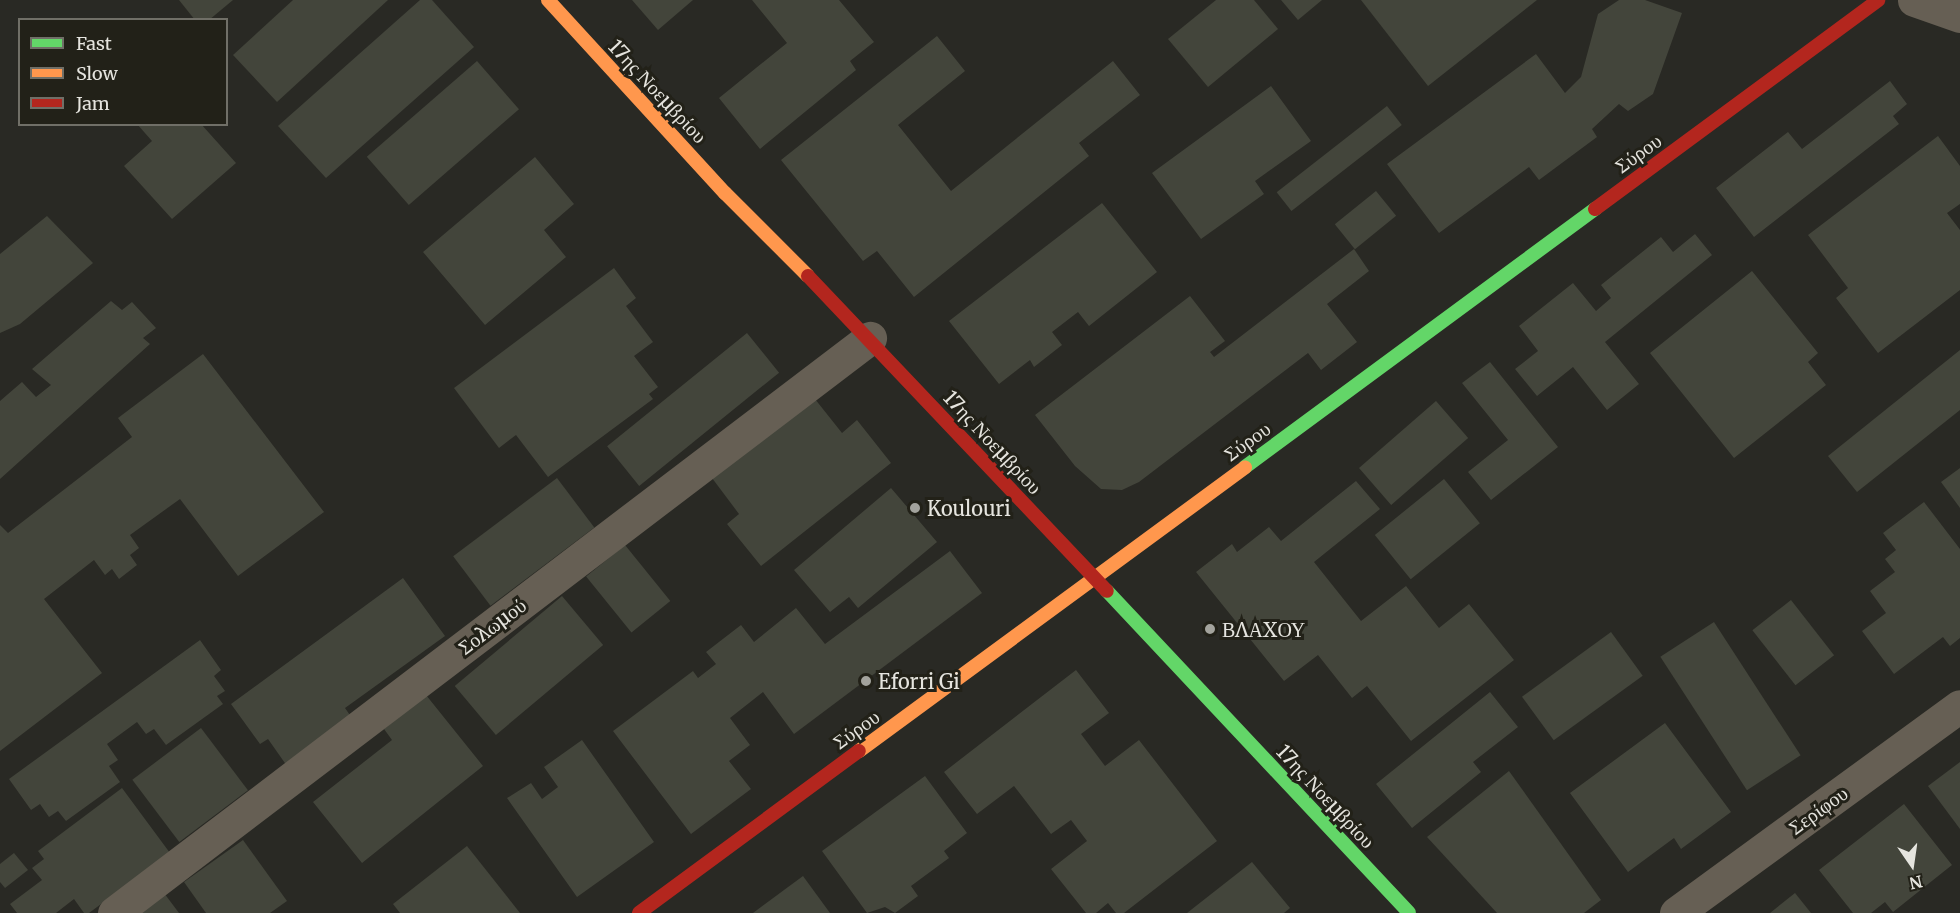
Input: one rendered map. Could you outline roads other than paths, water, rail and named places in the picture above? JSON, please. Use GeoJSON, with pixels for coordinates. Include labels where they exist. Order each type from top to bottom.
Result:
{"type":"FeatureCollection","features":[{"type":"Feature","properties":{"kind":"street","name":"17ης Νοεμβρίου"},"geometry":{"type":"LineString","coordinates":[[548,0],[725,193],[870,338],[1409,913]]}},
{"type":"Feature","properties":{"kind":"street","name":"Σύρου"},"geometry":{"type":"LineString","coordinates":[[639,913],[1878,0]]}},
{"type":"Feature","properties":{"kind":"street"},"geometry":{"type":"LineString","coordinates":[[1914,0],[1960,16]]}},
{"type":"Feature","properties":{"kind":"street","name":"Σολωμού"},"geometry":{"type":"LineString","coordinates":[[114,913],[870,338]]}},
{"type":"Feature","properties":{"kind":"street","name":"Σερίφου"},"geometry":{"type":"LineString","coordinates":[[1676,913],[1960,706]]}},
{"type":"Feature","properties":{"kind":"place","name":"Koulouri"},"geometry":{"type":"Point","coordinates":[915,508]}},
{"type":"Feature","properties":{"kind":"place","name":"ΒΛΑΧΟΥ"},"geometry":{"type":"Point","coordinates":[1210,629]}},
{"type":"Feature","properties":{"kind":"place","name":"Eforri Gi"},"geometry":{"type":"Point","coordinates":[866,681]}}]}
